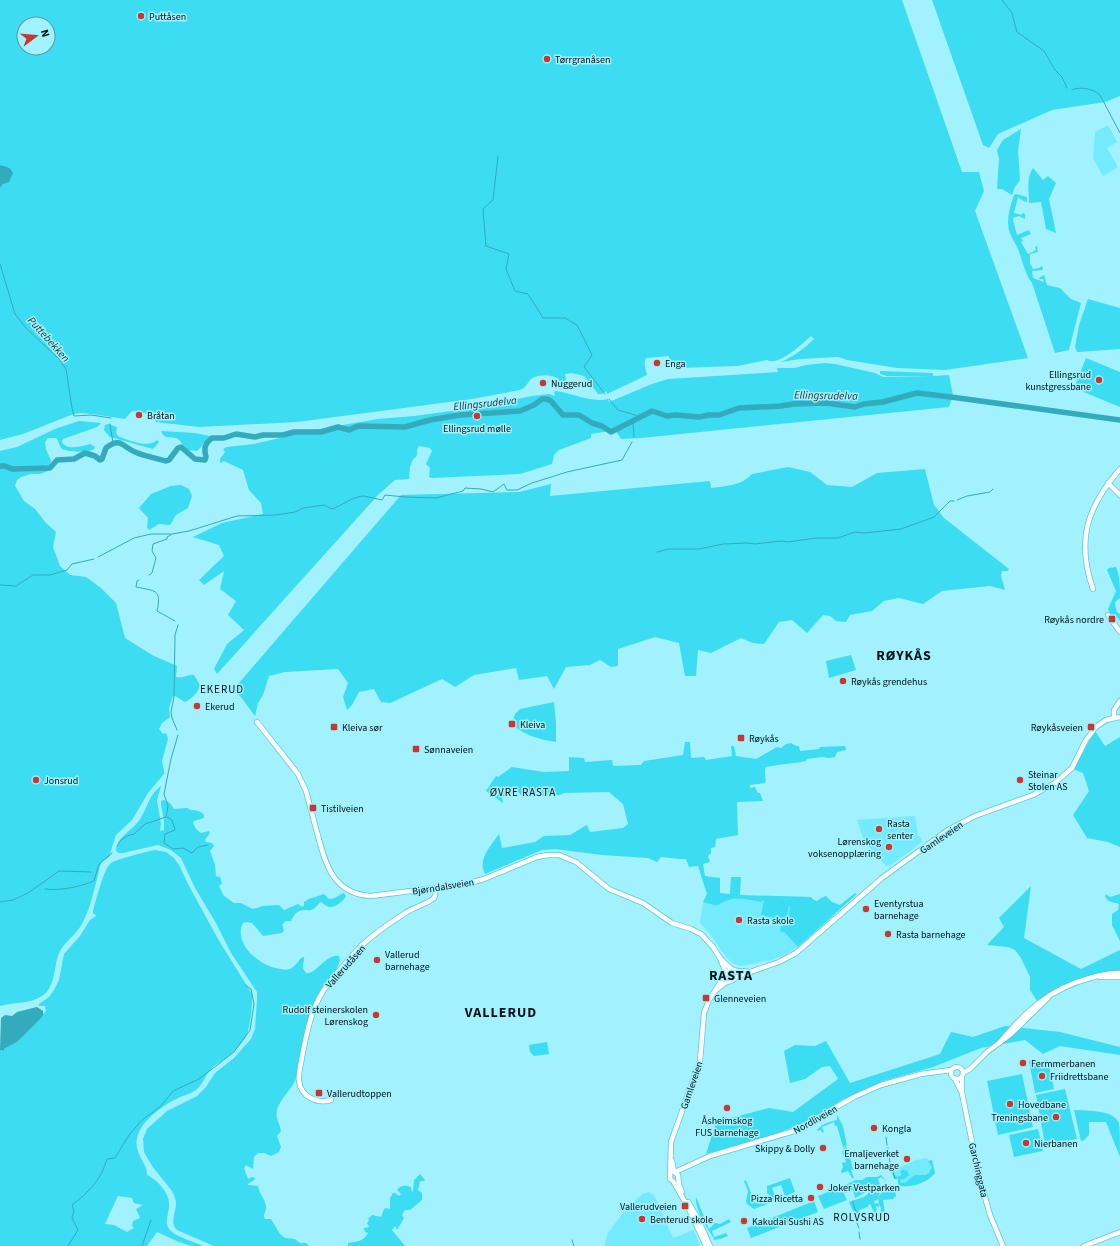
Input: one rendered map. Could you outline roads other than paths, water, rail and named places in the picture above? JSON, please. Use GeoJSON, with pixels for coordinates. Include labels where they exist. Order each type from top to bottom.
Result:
{"type":"FeatureCollection","features":[{"type":"Feature","properties":{"kind":"main road"},"geometry":{"type":"LineString","coordinates":[[1093,589],[1087,573],[1084,543],[1089,520],[1095,502],[1120,469]]}},
{"type":"Feature","properties":{"kind":"main road"},"geometry":{"type":"LineString","coordinates":[[1108,483],[1120,494]]}},
{"type":"Feature","properties":{"kind":"main road"},"geometry":{"type":"LineString","coordinates":[[1108,615],[1120,632]]}},
{"type":"Feature","properties":{"kind":"main road"},"geometry":{"type":"LineString","coordinates":[[1120,701],[1114,710],[1114,718],[1120,716]]}},
{"type":"Feature","properties":{"kind":"main road","name":"Gamleveien"},"geometry":{"type":"LineString","coordinates":[[706,1246],[673,1172],[670,1149],[672,1137],[700,1061],[704,1013],[707,1004],[726,974],[750,971],[779,962],[796,953],[882,878],[948,830],[970,818],[1033,795],[1056,783],[1066,775],[1073,766],[1086,740],[1095,728],[1102,722],[1114,718]]}},
{"type":"Feature","properties":{"kind":"main road","name":"Bjørndalsveien"},"geometry":{"type":"LineString","coordinates":[[256,722],[301,780],[326,864],[334,878],[340,884],[356,893],[371,896],[459,886],[476,882],[540,856],[559,855],[576,862],[609,889],[643,903],[672,923],[697,931],[708,940],[720,958],[734,973]]}},
{"type":"Feature","properties":{"kind":"main road","name":"Vallerudåsen"},"geometry":{"type":"LineString","coordinates":[[331,1100],[323,1102],[312,1099],[305,1094],[300,1083],[300,1073],[307,1033],[319,998],[328,984],[361,946],[410,910],[432,900],[435,895],[435,889]]}},
{"type":"Feature","properties":{"kind":"main road","name":"Bjørndalsveien"},"geometry":{"type":"LineString","coordinates":[[720,958],[726,974]]}},
{"type":"Feature","properties":{"kind":"main road","name":"Gamleveien"},"geometry":{"type":"LineString","coordinates":[[716,990],[730,980],[733,980],[734,973]]}},
{"type":"Feature","properties":{"kind":"main road"},"geometry":{"type":"LineString","coordinates":[[955,1079],[959,1079],[962,1073],[999,1043],[1034,1006],[1050,994],[1092,977],[1120,973]]}},
{"type":"Feature","properties":{"kind":"main road"},"geometry":{"type":"LineString","coordinates":[[726,974],[726,978],[730,980]]}},
{"type":"Feature","properties":{"kind":"main road"},"geometry":{"type":"LineString","coordinates":[[1092,977],[1120,977]]}},
{"type":"Feature","properties":{"kind":"main road"},"geometry":{"type":"LineString","coordinates":[[951,1072],[956,1066],[962,1073]]}},
{"type":"Feature","properties":{"kind":"main road","name":"Garchinggata"},"geometry":{"type":"LineString","coordinates":[[951,1072],[962,1092]]}},
{"type":"Feature","properties":{"kind":"main road","name":"Nordliveien"},"geometry":{"type":"LineString","coordinates":[[673,1172],[690,1166],[710,1156],[794,1131],[854,1097],[881,1085],[915,1075],[951,1072]]}},
{"type":"Feature","properties":{"kind":"main road","name":"Garchinggata"},"geometry":{"type":"LineString","coordinates":[[962,1073],[962,1092],[983,1194],[1003,1246]]}},
{"type":"Feature","properties":{"kind":"main road","name":"Nordliveien"},"geometry":{"type":"LineString","coordinates":[[677,1179],[690,1166]]}},
{"type":"Feature","properties":{"kind":"main road","name":"Gamleveien"},"geometry":{"type":"LineString","coordinates":[[673,1172],[670,1179],[677,1179]]}},
{"type":"Feature","properties":{"kind":"main road","name":"Gamleveien"},"geometry":{"type":"LineString","coordinates":[[677,1179],[682,1192],[695,1213],[710,1246]]}},
{"type":"Feature","properties":{"kind":"main road"},"geometry":{"type":"LineString","coordinates":[[1084,1246],[1120,1232]]}},
{"type":"Feature","properties":{"kind":"waterway"},"geometry":{"type":"LineString","coordinates":[[1002,0],[1012,13],[1017,32],[1044,51],[1055,70],[1062,77],[1067,88]]}},
{"type":"Feature","properties":{"kind":"waterway"},"geometry":{"type":"LineString","coordinates":[[1072,90],[1079,88],[1087,89],[1100,95],[1120,133]]}},
{"type":"Feature","properties":{"kind":"waterway"},"geometry":{"type":"LineString","coordinates":[[498,156],[493,200],[483,209],[486,246],[509,254],[506,269],[515,291],[528,294],[543,318],[565,318],[577,325],[592,355],[584,367],[605,394]]}},
{"type":"Feature","properties":{"kind":"waterway","name":"Puttebekken"},"geometry":{"type":"LineString","coordinates":[[0,264],[15,314],[26,328],[60,360],[66,369],[74,416],[91,415],[111,418]]}},
{"type":"Feature","properties":{"kind":"waterway","name":"Ellingsrudelva"},"geometry":{"type":"LineString","coordinates":[[0,466],[5,466],[12,469],[50,468],[57,460],[74,459],[85,453],[95,456],[100,460],[102,459],[106,448],[115,443],[121,444],[139,453],[166,461],[169,460],[178,448],[181,447],[195,459],[205,460],[205,447],[207,442],[212,438],[224,438],[236,434],[255,437],[263,435],[283,435],[294,432],[321,432],[338,427],[349,430],[358,426],[405,427],[430,420],[460,415],[520,411],[534,405],[542,399],[551,401],[563,415],[579,415],[611,432],[652,411],[667,416],[676,415],[699,417],[719,415],[739,408],[793,404],[826,403],[855,407],[864,404],[883,402],[917,393],[1120,420]]}},
{"type":"Feature","properties":{"kind":"waterway"},"geometry":{"type":"LineString","coordinates":[[609,399],[618,410],[642,417]]}},
{"type":"Feature","properties":{"kind":"waterway"},"geometry":{"type":"LineString","coordinates":[[633,422],[634,437]]}},
{"type":"Feature","properties":{"kind":"waterway","name":"Puttebekken"},"geometry":{"type":"LineString","coordinates":[[110,424],[113,443]]}},
{"type":"Feature","properties":{"kind":"waterway"},"geometry":{"type":"LineString","coordinates":[[98,557],[134,538],[151,534],[172,534],[189,531],[237,516],[276,515],[295,512],[303,508],[324,505],[332,509],[360,496],[382,500],[385,495],[436,498],[463,491],[465,488],[481,489],[493,492],[504,484],[507,490],[517,490],[532,483],[567,472],[622,460],[632,442]]}},
{"type":"Feature","properties":{"kind":"waterway"},"geometry":{"type":"LineString","coordinates":[[957,500],[967,496],[990,492],[993,489]]}},
{"type":"Feature","properties":{"kind":"waterway"},"geometry":{"type":"LineString","coordinates":[[657,552],[669,549],[699,549],[723,544],[755,544],[781,541],[788,542],[816,538],[838,538],[855,532],[864,533],[901,529],[934,517],[950,501],[954,501]]}},
{"type":"Feature","properties":{"kind":"waterway"},"geometry":{"type":"LineString","coordinates":[[149,575],[152,573],[156,558],[152,551],[153,544],[167,539],[167,537],[171,535]]}},
{"type":"Feature","properties":{"kind":"waterway"},"geometry":{"type":"LineString","coordinates":[[0,585],[16,586],[33,575],[50,575],[67,570],[72,564],[94,559]]}},
{"type":"Feature","properties":{"kind":"waterway"},"geometry":{"type":"LineString","coordinates":[[139,580],[137,581],[136,587],[156,592],[158,595],[157,611],[175,621]]}},
{"type":"Feature","properties":{"kind":"waterway"},"geometry":{"type":"LineString","coordinates":[[177,730],[171,712],[174,697],[175,635],[178,625]]}},
{"type":"Feature","properties":{"kind":"waterway"},"geometry":{"type":"LineString","coordinates":[[117,846],[121,840],[134,834],[145,824],[166,817],[168,806],[164,794],[171,759],[178,735]]}},
{"type":"Feature","properties":{"kind":"waterway"},"geometry":{"type":"LineString","coordinates":[[167,817],[172,820],[175,830],[165,834],[164,843],[173,849],[183,848],[192,853],[198,847],[208,845]]}},
{"type":"Feature","properties":{"kind":"waterway"},"geometry":{"type":"LineString","coordinates":[[45,889],[70,888],[94,881],[99,864],[112,853]]}},
{"type":"Feature","properties":{"kind":"waterway"},"geometry":{"type":"LineString","coordinates":[[0,902],[13,900],[28,893],[59,871],[91,872]]}},
{"type":"Feature","properties":{"kind":"waterway"},"geometry":{"type":"LineString","coordinates":[[68,1246],[78,1230],[72,1218],[74,1211],[72,1205],[94,1185],[107,1159],[115,1158],[129,1135],[142,1120],[160,1107],[173,1091],[199,1079],[234,1052],[250,1030],[254,1004],[251,989],[245,985]]}},
{"type":"Feature","properties":{"kind":"waterway"},"geometry":{"type":"LineString","coordinates":[[886,1137],[887,1145]]}},
{"type":"Feature","properties":{"kind":"waterway"},"geometry":{"type":"LineString","coordinates":[[888,1148],[890,1162]]}},
{"type":"Feature","properties":{"kind":"waterway"},"geometry":{"type":"LineString","coordinates":[[890,1163],[895,1178]]}},
{"type":"Feature","properties":{"kind":"waterway"},"geometry":{"type":"LineString","coordinates":[[853,1201],[858,1216]]}},
{"type":"Feature","properties":{"kind":"waterway"},"geometry":{"type":"LineString","coordinates":[[142,1246],[151,1220]]}},
{"type":"Feature","properties":{"kind":"waterway"},"geometry":{"type":"LineString","coordinates":[[857,1223],[859,1228]]}},
{"type":"Feature","properties":{"kind":"waterway"},"geometry":{"type":"LineString","coordinates":[[859,1232],[860,1239]]}},
{"type":"Feature","properties":{"kind":"waterway"},"geometry":{"type":"LineString","coordinates":[[572,1240],[574,1246]]}},
{"type":"Feature","properties":{"kind":"place","name":"Puttåsen"},"geometry":{"type":"Point","coordinates":[141,16]}},
{"type":"Feature","properties":{"kind":"place","name":"Tørrgranåsen"},"geometry":{"type":"Point","coordinates":[547,59]}},
{"type":"Feature","properties":{"kind":"place","name":"Enga"},"geometry":{"type":"Point","coordinates":[657,363]}},
{"type":"Feature","properties":{"kind":"place","name":"Ellingsrud kunstgressbane"},"geometry":{"type":"Point","coordinates":[1099,380]}},
{"type":"Feature","properties":{"kind":"place","name":"Nuggerud"},"geometry":{"type":"Point","coordinates":[543,383]}},
{"type":"Feature","properties":{"kind":"place","name":"Bråtan"},"geometry":{"type":"Point","coordinates":[139,415]}},
{"type":"Feature","properties":{"kind":"place","name":"Ellingsrud mølle"},"geometry":{"type":"Point","coordinates":[477,416]}},
{"type":"Feature","properties":{"kind":"place","name":"Røykås nordre"},"geometry":{"type":"Point","coordinates":[1112,619]}},
{"type":"Feature","properties":{"kind":"place","name":"Røykås grendehus"},"geometry":{"type":"Point","coordinates":[843,681]}},
{"type":"Feature","properties":{"kind":"place","name":"Ekerud"},"geometry":{"type":"Point","coordinates":[197,706]}},
{"type":"Feature","properties":{"kind":"place","name":"Kleiva"},"geometry":{"type":"Point","coordinates":[512,724]}},
{"type":"Feature","properties":{"kind":"place","name":"Kleiva sør"},"geometry":{"type":"Point","coordinates":[334,727]}},
{"type":"Feature","properties":{"kind":"place","name":"Røykåsveien"},"geometry":{"type":"Point","coordinates":[1091,727]}},
{"type":"Feature","properties":{"kind":"place","name":"Røykås"},"geometry":{"type":"Point","coordinates":[741,738]}},
{"type":"Feature","properties":{"kind":"place","name":"Sønnaveien"},"geometry":{"type":"Point","coordinates":[416,749]}},
{"type":"Feature","properties":{"kind":"place","name":"Jonsrud"},"geometry":{"type":"Point","coordinates":[36,780]}},
{"type":"Feature","properties":{"kind":"place","name":"Steinar Stolen AS"},"geometry":{"type":"Point","coordinates":[1020,780]}},
{"type":"Feature","properties":{"kind":"place","name":"Tistilveien"},"geometry":{"type":"Point","coordinates":[313,808]}},
{"type":"Feature","properties":{"kind":"place","name":"Rasta senter"},"geometry":{"type":"Point","coordinates":[879,829]}},
{"type":"Feature","properties":{"kind":"place","name":"Lørenskog voksenopplæring"},"geometry":{"type":"Point","coordinates":[889,847]}},
{"type":"Feature","properties":{"kind":"place","name":"Eventyrstua barnehage"},"geometry":{"type":"Point","coordinates":[866,909]}},
{"type":"Feature","properties":{"kind":"place","name":"Rasta skole"},"geometry":{"type":"Point","coordinates":[739,920]}},
{"type":"Feature","properties":{"kind":"place","name":"Rasta barnehage"},"geometry":{"type":"Point","coordinates":[888,934]}},
{"type":"Feature","properties":{"kind":"place","name":"Vallerud barnehage"},"geometry":{"type":"Point","coordinates":[377,960]}},
{"type":"Feature","properties":{"kind":"place","name":"Glenneveien"},"geometry":{"type":"Point","coordinates":[706,998]}},
{"type":"Feature","properties":{"kind":"place","name":"Rudolf steinerskolen Lørenskog"},"geometry":{"type":"Point","coordinates":[376,1015]}},
{"type":"Feature","properties":{"kind":"place","name":"Fermmerbanen"},"geometry":{"type":"Point","coordinates":[1023,1063]}},
{"type":"Feature","properties":{"kind":"place","name":"Friidrettsbane"},"geometry":{"type":"Point","coordinates":[1042,1076]}},
{"type":"Feature","properties":{"kind":"place","name":"Vallerudtoppen"},"geometry":{"type":"Point","coordinates":[319,1093]}},
{"type":"Feature","properties":{"kind":"place","name":"Hovedbane"},"geometry":{"type":"Point","coordinates":[1010,1104]}},
{"type":"Feature","properties":{"kind":"place","name":"Åsheimskog FUS barnehage"},"geometry":{"type":"Point","coordinates":[727,1108]}},
{"type":"Feature","properties":{"kind":"place","name":"Treningsbane"},"geometry":{"type":"Point","coordinates":[1056,1117]}},
{"type":"Feature","properties":{"kind":"place","name":"Kongla"},"geometry":{"type":"Point","coordinates":[874,1128]}},
{"type":"Feature","properties":{"kind":"place","name":"Nierbanen"},"geometry":{"type":"Point","coordinates":[1026,1143]}},
{"type":"Feature","properties":{"kind":"place","name":"Skippy & Dolly"},"geometry":{"type":"Point","coordinates":[823,1148]}},
{"type":"Feature","properties":{"kind":"place","name":"Emaljeverket barnehage"},"geometry":{"type":"Point","coordinates":[907,1159]}},
{"type":"Feature","properties":{"kind":"place","name":"Joker Vestparken"},"geometry":{"type":"Point","coordinates":[820,1187]}},
{"type":"Feature","properties":{"kind":"place","name":"Pizza Ricetta"},"geometry":{"type":"Point","coordinates":[811,1198]}},
{"type":"Feature","properties":{"kind":"place","name":"Vallerudveien"},"geometry":{"type":"Point","coordinates":[685,1206]}},
{"type":"Feature","properties":{"kind":"place","name":"Benterud skole"},"geometry":{"type":"Point","coordinates":[642,1219]}},
{"type":"Feature","properties":{"kind":"place","name":"Kakudai Sushi AS"},"geometry":{"type":"Point","coordinates":[744,1221]}},
{"type":"Feature","properties":{"kind":"district","name":"RØYKÅS"},"geometry":{"type":"Point","coordinates":[904,655]}},
{"type":"Feature","properties":{"kind":"district","name":"EKERUD"},"geometry":{"type":"Point","coordinates":[222,689]}},
{"type":"Feature","properties":{"kind":"district","name":"ØVRE RASTA"},"geometry":{"type":"Point","coordinates":[523,792]}},
{"type":"Feature","properties":{"kind":"district","name":"RASTA"},"geometry":{"type":"Point","coordinates":[731,975]}},
{"type":"Feature","properties":{"kind":"district","name":"VALLERUD"},"geometry":{"type":"Point","coordinates":[501,1012]}},
{"type":"Feature","properties":{"kind":"district","name":"ROLVSRUD"},"geometry":{"type":"Point","coordinates":[862,1217]}}]}
